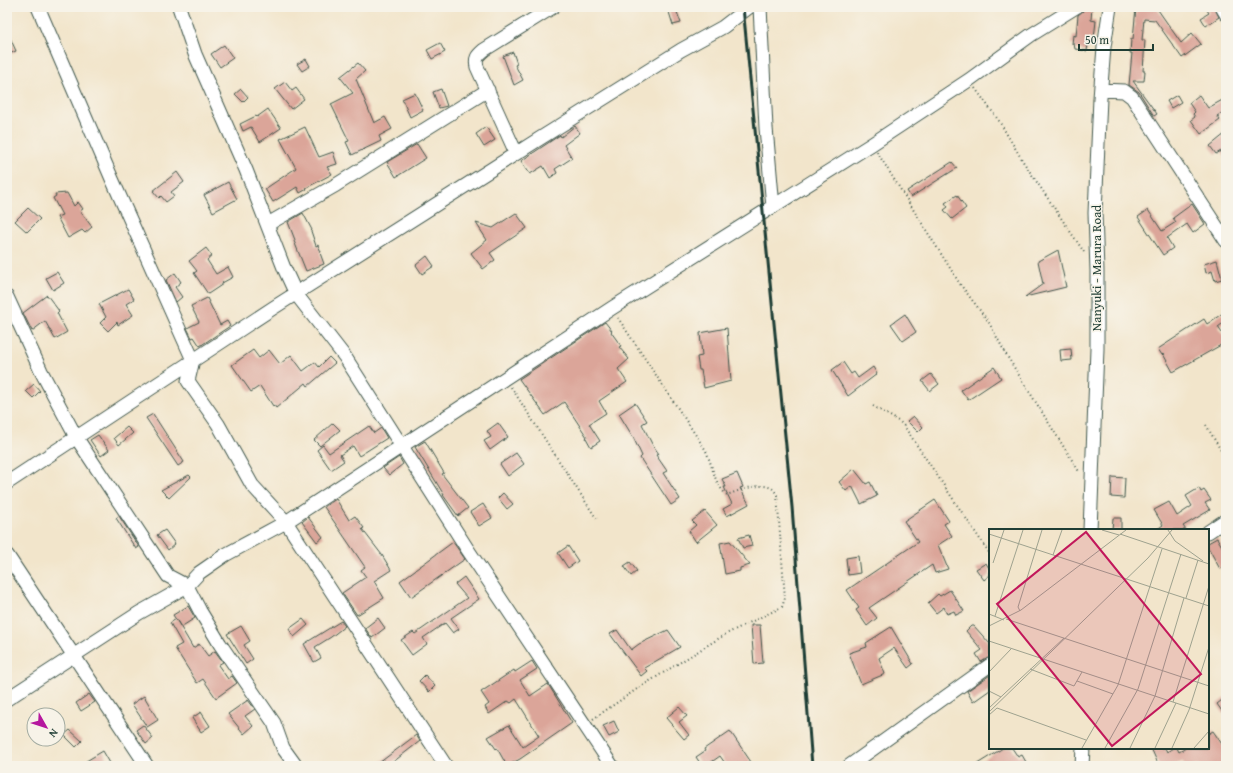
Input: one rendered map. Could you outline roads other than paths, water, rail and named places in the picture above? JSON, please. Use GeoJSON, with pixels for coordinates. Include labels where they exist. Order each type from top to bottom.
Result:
{"type":"FeatureCollection","features":[{"type":"Feature","properties":{"kind":"street"},"geometry":{"type":"LineString","coordinates":[[38,7],[109,172],[193,360],[188,381],[218,424],[252,485],[286,522],[446,766]]}},
{"type":"Feature","properties":{"kind":"street"},"geometry":{"type":"LineString","coordinates":[[178,7],[195,54],[246,170],[284,268],[296,294],[345,357],[468,550],[612,766]]}},
{"type":"Feature","properties":{"kind":"street"},"geometry":{"type":"LineString","coordinates":[[516,153],[475,61],[477,56],[484,50],[553,7]]}},
{"type":"Feature","properties":{"kind":"street"},"geometry":{"type":"LineString","coordinates":[[7,483],[193,360],[516,153],[681,50],[723,27],[749,7]]}},
{"type":"Feature","properties":{"kind":"street"},"geometry":{"type":"LineString","coordinates":[[760,7],[766,128],[773,206]]}},
{"type":"Feature","properties":{"kind":"street"},"geometry":{"type":"LineString","coordinates":[[7,699],[138,613],[187,586],[199,573],[225,556],[286,522],[612,308],[872,144],[969,80],[1031,35],[1076,7]]}},
{"type":"Feature","properties":{"kind":"street","name":"Nanyuki - Marura Road"},"geometry":{"type":"LineString","coordinates":[[1090,529],[1098,312],[1095,213],[1104,47],[1110,7]]}},
{"type":"Feature","properties":{"kind":"street"},"geometry":{"type":"LineString","coordinates":[[1222,7],[1226,14]]}},
{"type":"Feature","properties":{"kind":"street"},"geometry":{"type":"LineString","coordinates":[[268,224],[336,185],[488,90]]}},
{"type":"Feature","properties":{"kind":"street"},"geometry":{"type":"LineString","coordinates":[[1101,90],[1124,91],[1132,97],[1226,241]]}},
{"type":"Feature","properties":{"kind":"street"},"geometry":{"type":"LineString","coordinates":[[7,297],[41,371],[76,438],[168,576],[187,586],[200,612],[220,644],[274,724],[283,748],[296,766]]}},
{"type":"Feature","properties":{"kind":"street"},"geometry":{"type":"LineString","coordinates":[[1209,531],[1226,520]]}},
{"type":"Feature","properties":{"kind":"street"},"geometry":{"type":"LineString","coordinates":[[7,555],[147,766]]}},
{"type":"Feature","properties":{"kind":"street"},"geometry":{"type":"LineString","coordinates":[[849,766],[989,666]]}},
{"type":"Feature","properties":{"kind":"street"},"geometry":{"type":"LineString","coordinates":[[1082,766],[1083,749]]}},
{"type":"Feature","properties":{"kind":"railway"},"geometry":{"type":"LineString","coordinates":[[743,7],[792,507],[812,766]]}}]}
